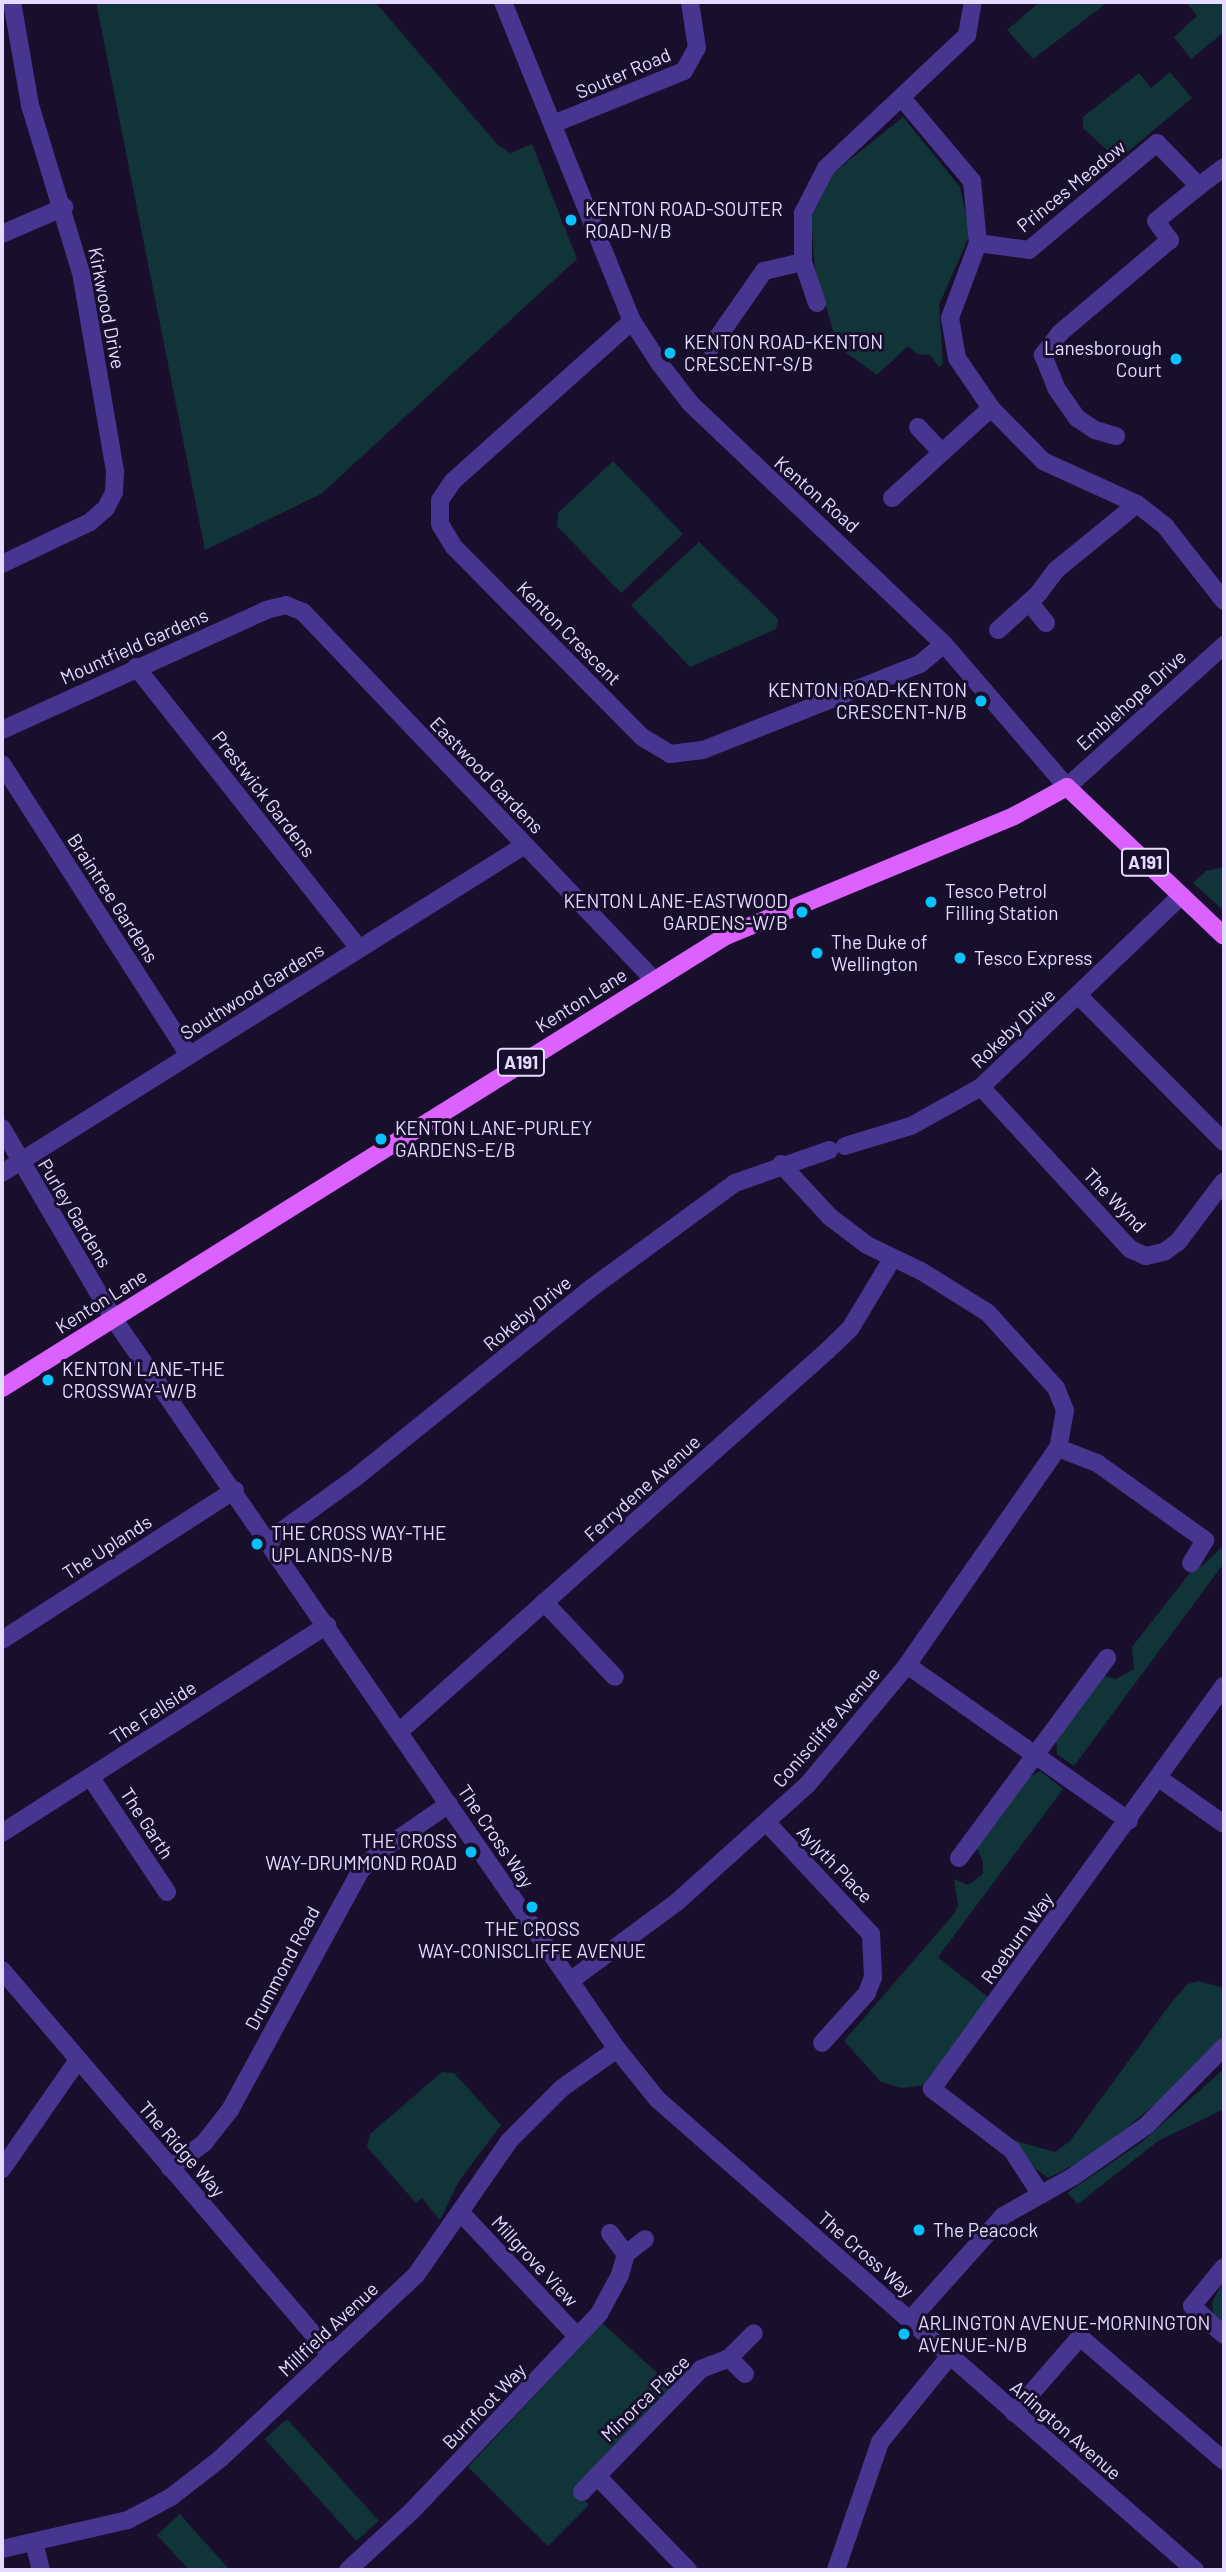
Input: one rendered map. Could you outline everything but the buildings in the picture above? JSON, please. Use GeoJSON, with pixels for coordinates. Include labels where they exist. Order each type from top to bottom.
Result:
{"type":"FeatureCollection","features":[{"type":"Feature","properties":{"kind":"main road","name":"Kenton Road"},"geometry":{"type":"LineString","coordinates":[[1067,787],[1224,936]]}},
{"type":"Feature","properties":{"kind":"main road","name":"Kenton Lane"},"geometry":{"type":"LineString","coordinates":[[2,1388],[653,979],[726,936],[1014,816],[1067,787]]}},
{"type":"Feature","properties":{"kind":"street","name":"Kirkwood Drive"},"geometry":{"type":"LineString","coordinates":[[2,564],[90,522],[106,508],[114,492],[115,471],[81,273],[64,208],[30,105],[12,2]]}},
{"type":"Feature","properties":{"kind":"street","name":"Kenton Road"},"geometry":{"type":"LineString","coordinates":[[503,2],[632,321],[690,403],[853,552],[944,644],[1067,787]]}},
{"type":"Feature","properties":{"kind":"street","name":"Souter Road"},"geometry":{"type":"LineString","coordinates":[[554,124],[671,80],[695,59],[698,48],[690,2]]}},
{"type":"Feature","properties":{"kind":"street"},"geometry":{"type":"LineString","coordinates":[[817,303],[803,262],[803,213],[826,168],[967,34],[973,2]]}},
{"type":"Feature","properties":{"kind":"street"},"geometry":{"type":"LineString","coordinates":[[902,98],[972,181],[978,243],[950,318],[957,358],[991,408],[1044,461],[1137,504],[1165,526],[1224,601]]}},
{"type":"Feature","properties":{"kind":"street","name":"Princes Meadow"},"geometry":{"type":"LineString","coordinates":[[978,243],[1029,250],[1157,143],[1199,187]]}},
{"type":"Feature","properties":{"kind":"street"},"geometry":{"type":"LineString","coordinates":[[1116,436],[1094,430],[1077,418],[1056,388],[1043,355],[1059,333],[1170,240],[1156,221],[1224,167]]}},
{"type":"Feature","properties":{"kind":"street"},"geometry":{"type":"LineString","coordinates":[[2,234],[64,208]]}},
{"type":"Feature","properties":{"kind":"street"},"geometry":{"type":"LineString","coordinates":[[711,347],[764,271],[803,262]]}},
{"type":"Feature","properties":{"kind":"street","name":"Kenton Crescent"},"geometry":{"type":"LineString","coordinates":[[632,321],[453,481],[440,500],[440,524],[454,547],[642,737],[670,754],[703,750],[920,664],[944,644]]}},
{"type":"Feature","properties":{"kind":"street"},"geometry":{"type":"LineString","coordinates":[[892,498],[991,408]]}},
{"type":"Feature","properties":{"kind":"street"},"geometry":{"type":"LineString","coordinates":[[918,427],[942,453]]}},
{"type":"Feature","properties":{"kind":"street"},"geometry":{"type":"LineString","coordinates":[[998,629],[1028,603],[1056,570],[1137,504]]}},
{"type":"Feature","properties":{"kind":"street"},"geometry":{"type":"LineString","coordinates":[[1028,603],[1046,624]]}},
{"type":"Feature","properties":{"kind":"street","name":"Mountfield Gardens"},"geometry":{"type":"LineString","coordinates":[[2,730],[136,667],[266,610],[286,605]]}},
{"type":"Feature","properties":{"kind":"street","name":"Eastwood Gardens"},"geometry":{"type":"LineString","coordinates":[[286,605],[303,612],[653,979]]}},
{"type":"Feature","properties":{"kind":"street","name":"Emblehope Drive"},"geometry":{"type":"LineString","coordinates":[[1067,787],[1224,645]]}},
{"type":"Feature","properties":{"kind":"street","name":"Prestwick Gardens"},"geometry":{"type":"LineString","coordinates":[[136,667],[359,948]]}},
{"type":"Feature","properties":{"kind":"street","name":"Braintree Gardens"},"geometry":{"type":"LineString","coordinates":[[2,764],[189,1055]]}},
{"type":"Feature","properties":{"kind":"street","name":"Southwood Gardens"},"geometry":{"type":"LineString","coordinates":[[2,1173],[525,845]]}},
{"type":"Feature","properties":{"kind":"street","name":"Rokeby Drive"},"geometry":{"type":"LineString","coordinates":[[269,1541],[355,1478],[590,1289],[735,1183],[781,1164],[911,1126],[981,1087],[1181,896]]}},
{"type":"Feature","properties":{"kind":"street"},"geometry":{"type":"LineString","coordinates":[[1078,995],[1224,1142]]}},
{"type":"Feature","properties":{"kind":"street","name":"The Wynd"},"geometry":{"type":"LineString","coordinates":[[981,1087],[1130,1249],[1146,1256],[1164,1252],[1178,1242],[1224,1181]]}},
{"type":"Feature","properties":{"kind":"street","name":"Purley Gardens"},"geometry":{"type":"LineString","coordinates":[[2,1128],[113,1318]]}},
{"type":"Feature","properties":{"kind":"street"},"geometry":{"type":"LineString","coordinates":[[781,1164],[831,1216],[892,1259],[921,1271],[988,1313],[1042,1368],[1065,1410],[1058,1448],[1097,1463],[1205,1540],[1191,1563]]}},
{"type":"Feature","properties":{"kind":"street","name":"Ferrydene Avenue"},"geometry":{"type":"LineString","coordinates":[[400,1731],[827,1352],[850,1329],[892,1259]]}},
{"type":"Feature","properties":{"kind":"street","name":"The Cross Way"},"geometry":{"type":"LineString","coordinates":[[113,1318],[235,1490],[617,2049],[657,2099],[910,2320]]}},
{"type":"Feature","properties":{"kind":"street","name":"Coniscliffe Avenue"},"geometry":{"type":"LineString","coordinates":[[570,1981],[677,1902],[767,1823],[850,1737],[907,1665],[1058,1448]]}},
{"type":"Feature","properties":{"kind":"street","name":"The Uplands"},"geometry":{"type":"LineString","coordinates":[[2,1640],[235,1490]]}},
{"type":"Feature","properties":{"kind":"street"},"geometry":{"type":"LineString","coordinates":[[544,1602],[615,1677]]}},
{"type":"Feature","properties":{"kind":"street","name":"The Fellside"},"geometry":{"type":"LineString","coordinates":[[2,1833],[327,1625]]}},
{"type":"Feature","properties":{"kind":"street"},"geometry":{"type":"LineString","coordinates":[[959,1858],[1107,1658]]}},
{"type":"Feature","properties":{"kind":"street"},"geometry":{"type":"LineString","coordinates":[[907,1665],[1129,1821]]}},
{"type":"Feature","properties":{"kind":"street","name":"Roeburn Way"},"geometry":{"type":"LineString","coordinates":[[1041,2195],[1012,2150],[932,2089],[1160,1779],[1224,1686]]}},
{"type":"Feature","properties":{"kind":"street","name":"The Garth"},"geometry":{"type":"LineString","coordinates":[[91,1777],[167,1892]]}},
{"type":"Feature","properties":{"kind":"street"},"geometry":{"type":"LineString","coordinates":[[1160,1779],[1224,1824]]}},
{"type":"Feature","properties":{"kind":"street","name":"Drummond Road"},"geometry":{"type":"LineString","coordinates":[[170,2168],[204,2143],[230,2110],[361,1870],[382,1850],[449,1804]]}},
{"type":"Feature","properties":{"kind":"street","name":"Aylyth Place"},"geometry":{"type":"LineString","coordinates":[[767,1823],[871,1934],[873,1977],[867,1993],[822,2043]]}},
{"type":"Feature","properties":{"kind":"street","name":"The Ridge Way"},"geometry":{"type":"LineString","coordinates":[[2,1970],[331,2355]]}},
{"type":"Feature","properties":{"kind":"street"},"geometry":{"type":"LineString","coordinates":[[910,2320],[1003,2216],[1041,2195],[1147,2125],[1224,2047]]}},
{"type":"Feature","properties":{"kind":"street","name":"Millfield Avenue"},"geometry":{"type":"LineString","coordinates":[[2,2549],[128,2520],[171,2497],[220,2459],[416,2275],[509,2141],[562,2088],[617,2049]]}},
{"type":"Feature","properties":{"kind":"street"},"geometry":{"type":"LineString","coordinates":[[2,2169],[78,2060]]}},
{"type":"Feature","properties":{"kind":"street","name":"Millgrove View"},"geometry":{"type":"LineString","coordinates":[[461,2213],[578,2337]]}},
{"type":"Feature","properties":{"kind":"street"},"geometry":{"type":"LineString","coordinates":[[610,2233],[626,2254],[645,2239]]}},
{"type":"Feature","properties":{"kind":"street","name":"Burnfoot Way"},"geometry":{"type":"LineString","coordinates":[[348,2570],[422,2501],[599,2314],[620,2275],[626,2254]]}},
{"type":"Feature","properties":{"kind":"street"},"geometry":{"type":"LineString","coordinates":[[1224,2267],[1192,2306],[1224,2335]]}},
{"type":"Feature","properties":{"kind":"street","name":"Arlington Avenue"},"geometry":{"type":"LineString","coordinates":[[910,2320],[1195,2570]]}},
{"type":"Feature","properties":{"kind":"street","name":"Minorca Place"},"geometry":{"type":"LineString","coordinates":[[582,2492],[701,2369],[729,2358],[754,2333]]}},
{"type":"Feature","properties":{"kind":"street"},"geometry":{"type":"LineString","coordinates":[[1014,2413],[1080,2337],[1224,2461]]}},
{"type":"Feature","properties":{"kind":"street"},"geometry":{"type":"LineString","coordinates":[[836,2570],[880,2442],[949,2357]]}},
{"type":"Feature","properties":{"kind":"street"},"geometry":{"type":"LineString","coordinates":[[729,2358],[745,2374]]}},
{"type":"Feature","properties":{"kind":"street"},"geometry":{"type":"LineString","coordinates":[[597,2476],[688,2570]]}},
{"type":"Feature","properties":{"kind":"street"},"geometry":{"type":"LineString","coordinates":[[34,2542],[41,2570]]}},
{"type":"Feature","properties":{"kind":"green space"},"geometry":{"type":"Polygon","coordinates":[[[96,2],[375,2],[497,144],[510,153],[532,144],[577,259],[321,494],[205,550],[96,2]]]}},
{"type":"Feature","properties":{"kind":"green space"},"geometry":{"type":"Polygon","coordinates":[[[1040,2],[1108,2],[1033,59],[1007,30],[1040,2]]]}},
{"type":"Feature","properties":{"kind":"green space"},"geometry":{"type":"Polygon","coordinates":[[[1186,2],[1224,2],[1224,32],[1191,59],[1174,37],[1197,16],[1186,2]]]}},
{"type":"Feature","properties":{"kind":"green space"},"geometry":{"type":"Polygon","coordinates":[[[1170,72],[1192,98],[1118,160],[1083,128],[1083,117],[1139,73],[1151,88],[1170,72]]]}},
{"type":"Feature","properties":{"kind":"green space"},"geometry":{"type":"Polygon","coordinates":[[[903,117],[960,187],[970,234],[939,305],[943,364],[939,367],[930,355],[917,354],[908,346],[877,375],[838,347],[815,269],[811,219],[831,175],[903,117]]]}},
{"type":"Feature","properties":{"kind":"green space"},"geometry":{"type":"Polygon","coordinates":[[[613,461],[683,534],[621,593],[557,526],[558,513],[613,461]]]}},
{"type":"Feature","properties":{"kind":"green space"},"geometry":{"type":"Polygon","coordinates":[[[699,542],[778,619],[776,629],[690,667],[631,605],[699,542]]]}},
{"type":"Feature","properties":{"kind":"green space"},"geometry":{"type":"Polygon","coordinates":[[[1224,867],[1224,911],[1193,883],[1206,871],[1224,867]]]}},
{"type":"Feature","properties":{"kind":"green space"},"geometry":{"type":"Polygon","coordinates":[[[1224,1545],[1224,1563],[1074,1766],[1057,1754],[1056,1740],[1104,1676],[1116,1679],[1134,1669],[1132,1647],[1193,1569],[1202,1566],[1224,1545]]]}},
{"type":"Feature","properties":{"kind":"green space"},"geometry":{"type":"Polygon","coordinates":[[[1040,1771],[1063,1789],[938,1957],[994,2002],[926,2085],[901,2088],[881,2082],[844,2041],[954,1914],[958,1905],[954,1879],[968,1885],[983,1874],[983,1862],[976,1846],[1029,1777],[1040,1771]]]}},
{"type":"Feature","properties":{"kind":"green space"},"geometry":{"type":"Polygon","coordinates":[[[1198,1981],[1224,1988],[1224,2037],[1176,2087],[1095,2154],[1048,2178],[1035,2168],[1016,2141],[1055,2152],[1070,2141],[1171,2003],[1188,1984],[1198,1981]]]}},
{"type":"Feature","properties":{"kind":"green space"},"geometry":{"type":"Polygon","coordinates":[[[1224,2069],[1224,2109],[1158,2141],[1078,2204],[1067,2193],[1142,2142],[1224,2069]]]}},
{"type":"Feature","properties":{"kind":"green space"},"geometry":{"type":"Polygon","coordinates":[[[442,2072],[454,2073],[501,2125],[459,2181],[440,2220],[422,2198],[416,2203],[367,2147],[370,2134],[442,2072]]]}},
{"type":"Feature","properties":{"kind":"green space"},"geometry":{"type":"Polygon","coordinates":[[[1224,2279],[1224,2329],[1214,2319],[1212,2303],[1224,2279]]]}},
{"type":"Feature","properties":{"kind":"green space"},"geometry":{"type":"Polygon","coordinates":[[[602,2323],[674,2388],[575,2491],[589,2505],[548,2546],[468,2467],[602,2323]]]}},
{"type":"Feature","properties":{"kind":"green space"},"geometry":{"type":"Polygon","coordinates":[[[287,2419],[379,2521],[356,2541],[265,2439],[287,2419]]]}},
{"type":"Feature","properties":{"kind":"green space"},"geometry":{"type":"Polygon","coordinates":[[[180,2514],[230,2570],[189,2570],[157,2535],[180,2514]]]}},
{"type":"Feature","properties":{"kind":"place","name":"KENTON ROAD-SOUTER ROAD-N/B"},"geometry":{"type":"Point","coordinates":[571,220]}},
{"type":"Feature","properties":{"kind":"place","name":"KENTON ROAD-KENTON CRESCENT-S/B"},"geometry":{"type":"Point","coordinates":[670,353]}},
{"type":"Feature","properties":{"kind":"place","name":"Lanesborough Court"},"geometry":{"type":"Point","coordinates":[1176,359]}},
{"type":"Feature","properties":{"kind":"place","name":"KENTON ROAD-KENTON CRESCENT-N/B"},"geometry":{"type":"Point","coordinates":[981,701]}},
{"type":"Feature","properties":{"kind":"place","name":"Tesco Petrol Filling Station"},"geometry":{"type":"Point","coordinates":[931,902]}},
{"type":"Feature","properties":{"kind":"place","name":"KENTON LANE-EASTWOOD GARDENS-W/B"},"geometry":{"type":"Point","coordinates":[802,912]}},
{"type":"Feature","properties":{"kind":"place","name":"The Duke of Wellington"},"geometry":{"type":"Point","coordinates":[817,953]}},
{"type":"Feature","properties":{"kind":"place","name":"Tesco Express"},"geometry":{"type":"Point","coordinates":[960,958]}},
{"type":"Feature","properties":{"kind":"place","name":"KENTON LANE-PURLEY GARDENS-E/B"},"geometry":{"type":"Point","coordinates":[381,1139]}},
{"type":"Feature","properties":{"kind":"place","name":"KENTON LANE-THE CROSSWAY-W/B"},"geometry":{"type":"Point","coordinates":[48,1380]}},
{"type":"Feature","properties":{"kind":"place","name":"THE CROSS WAY-THE UPLANDS-N/B"},"geometry":{"type":"Point","coordinates":[257,1544]}},
{"type":"Feature","properties":{"kind":"place","name":"THE CROSS WAY-DRUMMOND ROAD"},"geometry":{"type":"Point","coordinates":[471,1852]}},
{"type":"Feature","properties":{"kind":"place","name":"THE CROSS WAY-CONISCLIFFE AVENUE"},"geometry":{"type":"Point","coordinates":[532,1907]}},
{"type":"Feature","properties":{"kind":"place","name":"The Peacock"},"geometry":{"type":"Point","coordinates":[919,2230]}},
{"type":"Feature","properties":{"kind":"place","name":"ARLINGTON AVENUE-MORNINGTON AVENUE-N/B"},"geometry":{"type":"Point","coordinates":[904,2334]}}]}
